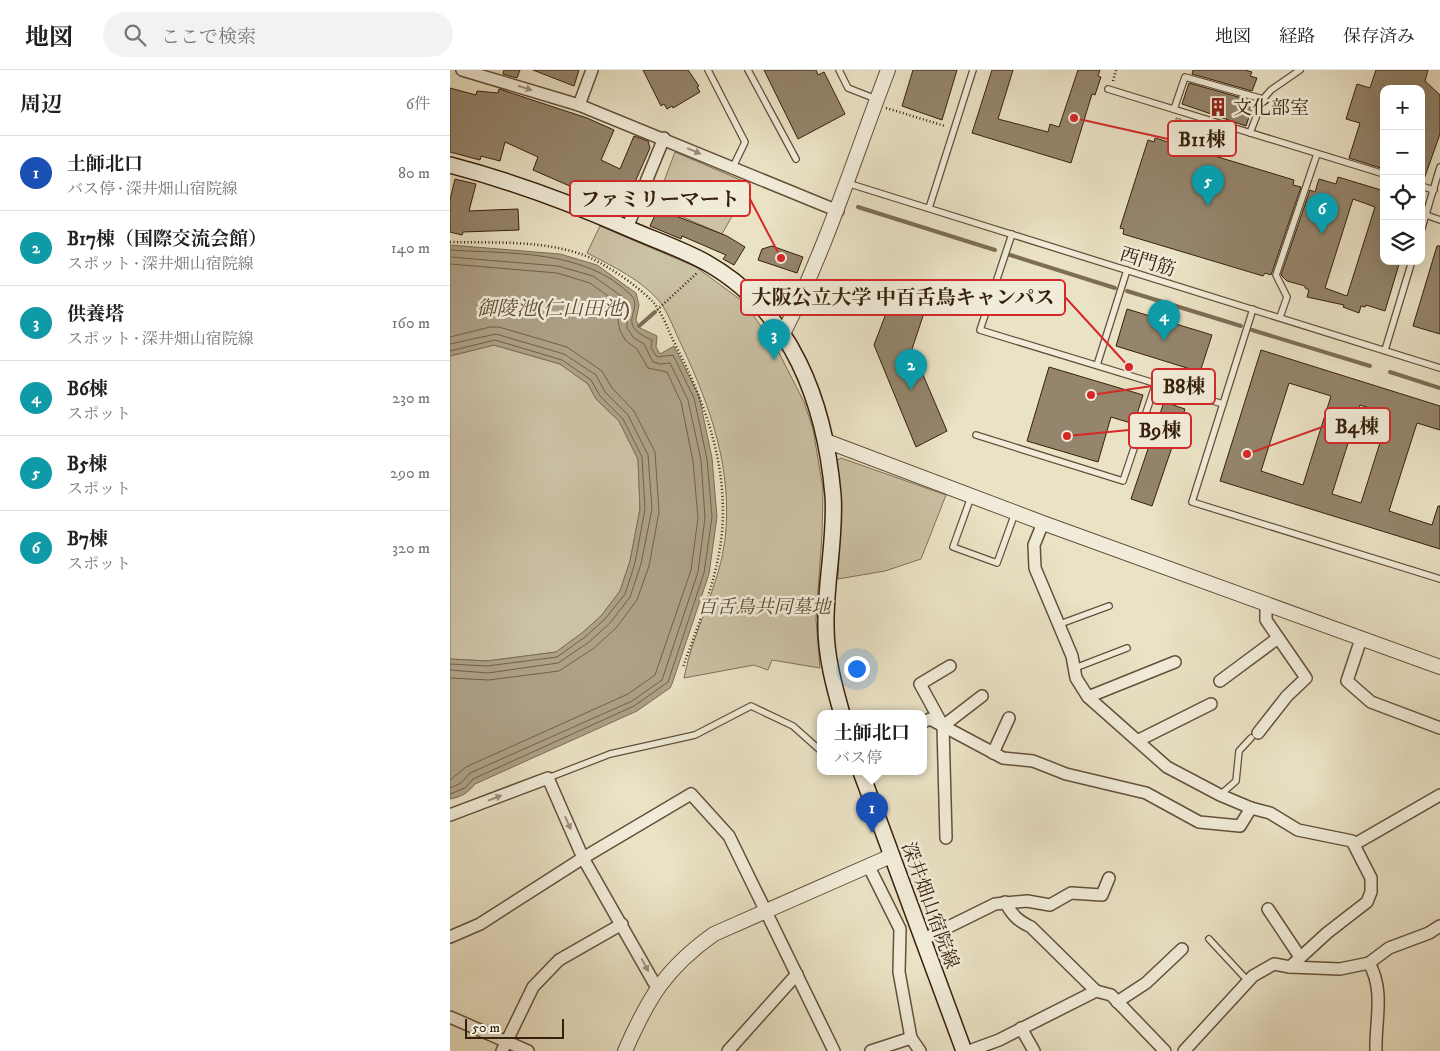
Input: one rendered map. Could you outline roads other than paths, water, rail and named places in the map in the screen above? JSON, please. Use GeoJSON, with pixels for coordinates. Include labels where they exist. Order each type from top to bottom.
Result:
{"type":"FeatureCollection","features":[{"type":"Feature","properties":{"kind":"main road"},"geometry":{"type":"LineString","coordinates":[[450,165],[492,176],[558,198],[706,263],[734,281],[758,302],[783,334],[811,389],[820,414],[826,441],[834,526],[826,626],[828,658],[841,710]]}},
{"type":"Feature","properties":{"kind":"main road","name":"深井畑山宿院線"},"geometry":{"type":"LineString","coordinates":[[862,775],[964,1051]]}},
{"type":"Feature","properties":{"kind":"street"},"geometry":{"type":"LineString","coordinates":[[462,70],[491,74],[579,105],[664,138],[838,211]]}},
{"type":"Feature","properties":{"kind":"street"},"geometry":{"type":"LineString","coordinates":[[579,105],[592,70]]}},
{"type":"Feature","properties":{"kind":"street"},"geometry":{"type":"LineString","coordinates":[[783,334],[799,303],[881,103],[888,70]]}},
{"type":"Feature","properties":{"kind":"street"},"geometry":{"type":"LineString","coordinates":[[627,228],[664,138]]}},
{"type":"Feature","properties":{"kind":"street"},"geometry":{"type":"LineString","coordinates":[[826,441],[1043,523],[1440,667]]}},
{"type":"Feature","properties":{"kind":"street"},"geometry":{"type":"LineString","coordinates":[[1043,523],[1034,545],[1035,568],[1060,624],[1075,668],[1076,678],[1088,697],[1139,740],[1167,767],[1220,795],[1251,808],[1270,813],[1298,830],[1352,841],[1354,844],[1371,878],[1369,897],[1366,902],[1327,932],[1290,966]]}},
{"type":"Feature","properties":{"kind":"street"},"geometry":{"type":"LineString","coordinates":[[1254,735],[1287,696],[1306,678],[1266,620],[1266,604]]}},
{"type":"Feature","properties":{"kind":"street"},"geometry":{"type":"LineString","coordinates":[[1220,681],[1278,638]]}},
{"type":"Feature","properties":{"kind":"street"},"geometry":{"type":"LineString","coordinates":[[1362,639],[1347,681],[1370,702],[1440,728]]}},
{"type":"Feature","properties":{"kind":"street"},"geometry":{"type":"LineString","coordinates":[[1088,697],[1175,662]]}},
{"type":"Feature","properties":{"kind":"street"},"geometry":{"type":"LineString","coordinates":[[946,838],[943,726],[920,684],[950,666]]}},
{"type":"Feature","properties":{"kind":"street"},"geometry":{"type":"LineString","coordinates":[[943,726],[982,696]]}},
{"type":"Feature","properties":{"kind":"street"},"geometry":{"type":"LineString","coordinates":[[1139,740],[1211,704]]}},
{"type":"Feature","properties":{"kind":"street"},"geometry":{"type":"LineString","coordinates":[[993,753],[1009,718]]}},
{"type":"Feature","properties":{"kind":"street"},"geometry":{"type":"LineString","coordinates":[[927,720],[930,719],[1003,758],[1034,762],[1066,774],[1146,793],[1199,822],[1240,826],[1251,808]]}},
{"type":"Feature","properties":{"kind":"street"},"geometry":{"type":"LineString","coordinates":[[450,815],[548,778],[583,858],[657,988]]}},
{"type":"Feature","properties":{"kind":"street"},"geometry":{"type":"LineString","coordinates":[[450,937],[480,924],[583,858],[691,794],[729,836],[834,1051]]}},
{"type":"Feature","properties":{"kind":"street"},"geometry":{"type":"LineString","coordinates":[[1354,844],[1440,795]]}},
{"type":"Feature","properties":{"kind":"street"},"geometry":{"type":"LineString","coordinates":[[625,1051],[644,1008],[657,988],[678,964],[708,939],[766,910],[891,856]]}},
{"type":"Feature","properties":{"kind":"street"},"geometry":{"type":"LineString","coordinates":[[869,867],[900,929],[899,972],[911,1038],[920,1051]]}},
{"type":"Feature","properties":{"kind":"street"},"geometry":{"type":"LineString","coordinates":[[922,940],[982,909],[1005,902],[1026,901],[1050,905],[1071,893],[1102,895],[1108,878]]}},
{"type":"Feature","properties":{"kind":"street"},"geometry":{"type":"LineString","coordinates":[[1005,902],[1011,914],[1018,921],[1031,927],[1096,991],[1111,995],[1165,1051]]}},
{"type":"Feature","properties":{"kind":"street"},"geometry":{"type":"LineString","coordinates":[[1268,909],[1300,957]]}},
{"type":"Feature","properties":{"kind":"street"},"geometry":{"type":"LineString","coordinates":[[504,1046],[533,987],[558,960],[622,924]]}},
{"type":"Feature","properties":{"kind":"street"},"geometry":{"type":"LineString","coordinates":[[1184,1051],[1253,976],[1274,964],[1340,969],[1369,963],[1389,948],[1430,933],[1440,926]]}},
{"type":"Feature","properties":{"kind":"street"},"geometry":{"type":"LineString","coordinates":[[1118,1002],[1146,983],[1182,949]]}},
{"type":"Feature","properties":{"kind":"street"},"geometry":{"type":"LineString","coordinates":[[1369,963],[1374,972],[1379,1000],[1376,1051]]}},
{"type":"Feature","properties":{"kind":"street"},"geometry":{"type":"LineString","coordinates":[[728,1051],[797,974]]}},
{"type":"Feature","properties":{"kind":"street"},"geometry":{"type":"LineString","coordinates":[[969,1051],[1000,1040],[1096,991]]}},
{"type":"Feature","properties":{"kind":"street"},"geometry":{"type":"LineString","coordinates":[[450,1017],[504,1046],[528,1051]]}},
{"type":"Feature","properties":{"kind":"street"},"geometry":{"type":"LineString","coordinates":[[1021,1028],[1034,1051]]}},
{"type":"Feature","properties":{"kind":"street"},"geometry":{"type":"LineString","coordinates":[[871,1051],[911,1038]]}},
{"type":"Feature","properties":{"kind":"lane"},"geometry":{"type":"LineString","coordinates":[[708,70],[745,142],[733,167]]}},
{"type":"Feature","properties":{"kind":"lane"},"geometry":{"type":"LineString","coordinates":[[748,70],[796,159]]}},
{"type":"Feature","properties":{"kind":"lane"},"geometry":{"type":"LineString","coordinates":[[838,70],[848,88],[881,103]]}},
{"type":"Feature","properties":{"kind":"lane"},"geometry":{"type":"LineString","coordinates":[[929,208],[973,70]]}},
{"type":"Feature","properties":{"kind":"lane"},"geometry":{"type":"LineString","coordinates":[[1250,133],[1263,99],[1270,90],[1300,70]]}},
{"type":"Feature","properties":{"kind":"lane"},"geometry":{"type":"LineString","coordinates":[[1174,109],[1185,77],[1263,99]]}},
{"type":"Feature","properties":{"kind":"lane"},"geometry":{"type":"LineString","coordinates":[[1108,89],[1380,173]]}},
{"type":"Feature","properties":{"kind":"lane"},"geometry":{"type":"LineString","coordinates":[[1280,317],[1287,297],[1276,275],[1317,154]]}},
{"type":"Feature","properties":{"kind":"lane"},"geometry":{"type":"LineString","coordinates":[[1424,220],[1440,167]]}},
{"type":"Feature","properties":{"kind":"lane","name":"西門筋"},"geometry":{"type":"LineString","coordinates":[[848,183],[1440,368]]}},
{"type":"Feature","properties":{"kind":"lane"},"geometry":{"type":"LineString","coordinates":[[1425,187],[1434,190]]}},
{"type":"Feature","properties":{"kind":"lane"},"geometry":{"type":"LineString","coordinates":[[1426,215],[1440,220]]}},
{"type":"Feature","properties":{"kind":"lane"},"geometry":{"type":"LineString","coordinates":[[1012,234],[980,330],[1223,404]]}},
{"type":"Feature","properties":{"kind":"lane"},"geometry":{"type":"LineString","coordinates":[[1385,350],[1411,265]]}},
{"type":"Feature","properties":{"kind":"lane"},"geometry":{"type":"LineString","coordinates":[[1097,365],[1127,270]]}},
{"type":"Feature","properties":{"kind":"lane"},"geometry":{"type":"LineString","coordinates":[[1253,309],[1192,502],[1440,579]]}},
{"type":"Feature","properties":{"kind":"lane"},"geometry":{"type":"LineString","coordinates":[[976,436],[1124,481],[1156,383]]}},
{"type":"Feature","properties":{"kind":"lane"},"geometry":{"type":"LineString","coordinates":[[972,495],[953,547],[997,563],[1015,512]]}},
{"type":"Feature","properties":{"kind":"lane"},"geometry":{"type":"LineString","coordinates":[[1060,624],[1109,606]]}},
{"type":"Feature","properties":{"kind":"lane"},"geometry":{"type":"LineString","coordinates":[[1075,668],[1127,648]]}},
{"type":"Feature","properties":{"kind":"lane"},"geometry":{"type":"LineString","coordinates":[[548,778],[610,754],[695,735],[751,706],[793,726],[817,747]]}},
{"type":"Feature","properties":{"kind":"lane"},"geometry":{"type":"LineString","coordinates":[[1220,795],[1236,781],[1239,751],[1254,735]]}},
{"type":"Feature","properties":{"kind":"lane"},"geometry":{"type":"LineString","coordinates":[[1209,939],[1248,981]]}},
{"type":"Feature","properties":{"kind":"water","name":"御陵池(仁山田池)"},"geometry":{"type":"Polygon","coordinates":[[[450,245],[560,254],[597,265],[636,293],[639,305],[636,320],[640,328],[657,336],[656,347],[660,354],[674,346],[699,396],[712,458],[717,517],[709,574],[670,688],[637,711],[475,784],[464,794],[450,799],[450,659],[487,661],[556,652],[582,633],[601,616],[620,591],[630,561],[640,509],[638,459],[619,421],[596,399],[588,384],[560,364],[494,345],[450,356],[450,245]]]}},
{"type":"Feature","properties":{"kind":"waterway"},"geometry":{"type":"LineString","coordinates":[[858,207],[995,250]]}},
{"type":"Feature","properties":{"kind":"waterway"},"geometry":{"type":"LineString","coordinates":[[1007,254],[1115,288]]}},
{"type":"Feature","properties":{"kind":"waterway"},"geometry":{"type":"LineString","coordinates":[[1127,291],[1241,326]]}},
{"type":"Feature","properties":{"kind":"waterway"},"geometry":{"type":"LineString","coordinates":[[639,326],[655,312]]}},
{"type":"Feature","properties":{"kind":"waterway"},"geometry":{"type":"LineString","coordinates":[[1252,330],[1370,366]]}},
{"type":"Feature","properties":{"kind":"waterway"},"geometry":{"type":"LineString","coordinates":[[1390,372],[1440,388]]}},
{"type":"Feature","properties":{"kind":"place","name":"文化部室"},"geometry":{"type":"Point","coordinates":[1218,107]}},
{"type":"Feature","properties":{"kind":"place","name":"B11棟"},"geometry":{"type":"Point","coordinates":[1074,118]}},
{"type":"Feature","properties":{"kind":"place","name":"B5棟"},"geometry":{"type":"Point","coordinates":[1208,206]}},
{"type":"Feature","properties":{"kind":"place","name":"B7棟"},"geometry":{"type":"Point","coordinates":[1322,234]}},
{"type":"Feature","properties":{"kind":"place","name":"ファミリーマート"},"geometry":{"type":"Point","coordinates":[781,258]}},
{"type":"Feature","properties":{"kind":"place","name":"B6棟"},"geometry":{"type":"Point","coordinates":[1164,341]}},
{"type":"Feature","properties":{"kind":"place","name":"供養塔"},"geometry":{"type":"Point","coordinates":[774,360]}},
{"type":"Feature","properties":{"kind":"place","name":"大阪公立大学 中百舌鳥キャンパス"},"geometry":{"type":"Point","coordinates":[1129,367]}},
{"type":"Feature","properties":{"kind":"place","name":"B17棟（国際交流会館）"},"geometry":{"type":"Point","coordinates":[911,390]}},
{"type":"Feature","properties":{"kind":"place","name":"B8棟"},"geometry":{"type":"Point","coordinates":[1091,395]}},
{"type":"Feature","properties":{"kind":"place","name":"B9棟"},"geometry":{"type":"Point","coordinates":[1067,436]}},
{"type":"Feature","properties":{"kind":"place","name":"B4棟"},"geometry":{"type":"Point","coordinates":[1247,454]}},
{"type":"Feature","properties":{"kind":"place","name":"土師北口"},"geometry":{"type":"Point","coordinates":[872,833]}},
{"type":"Feature","properties":{"kind":"park label","name":"百舌鳥共同墓地"},"geometry":{"type":"Point","coordinates":[764,606]}}]}
